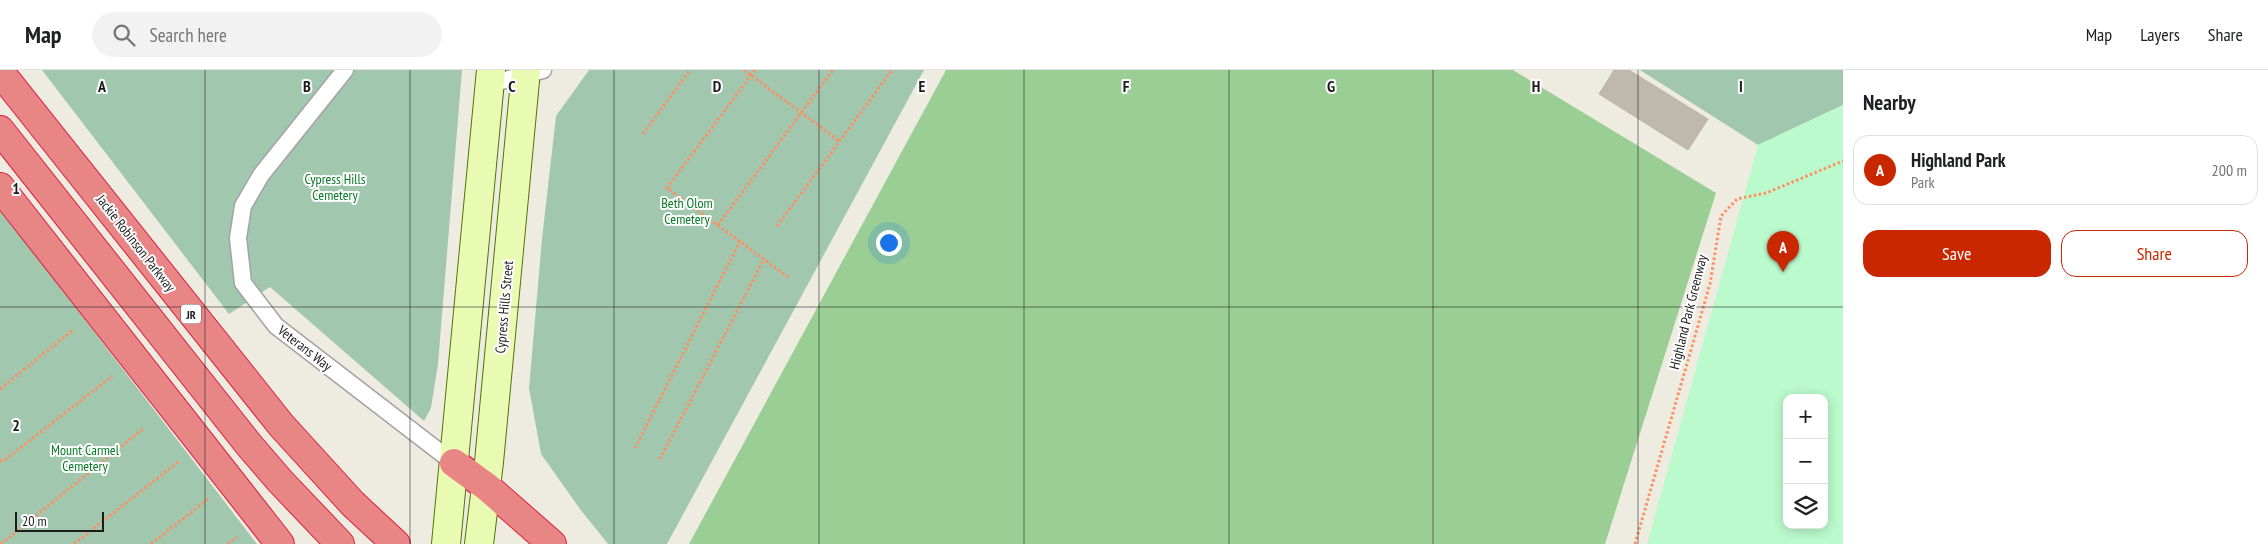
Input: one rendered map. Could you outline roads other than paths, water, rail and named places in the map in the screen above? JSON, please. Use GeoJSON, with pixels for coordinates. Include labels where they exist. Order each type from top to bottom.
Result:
{"type":"FeatureCollection","features":[{"type":"Feature","properties":{"kind":"highway","name":"Jackie Robinson Parkway"},"geometry":{"type":"LineString","coordinates":[[0,72],[281,425],[353,504],[396,544]]}},
{"type":"Feature","properties":{"kind":"highway"},"geometry":{"type":"LineString","coordinates":[[0,130],[248,445],[291,494],[340,544]]}},
{"type":"Feature","properties":{"kind":"highway"},"geometry":{"type":"LineString","coordinates":[[0,188],[280,544]]}},
{"type":"Feature","properties":{"kind":"highway"},"geometry":{"type":"LineString","coordinates":[[454,463],[487,487],[552,544]]}},
{"type":"Feature","properties":{"kind":"street","name":"Cypress Hills Street"},"geometry":{"type":"LineString","coordinates":[[479,544],[487,487],[532,72]]}},
{"type":"Feature","properties":{"kind":"street"},"geometry":{"type":"LineString","coordinates":[[447,540],[490,77]]}},
{"type":"Feature","properties":{"kind":"lane","name":"Veterans Way"},"geometry":{"type":"LineString","coordinates":[[345,70],[261,175],[243,206],[238,238],[243,282],[276,326],[454,463]]}},
{"type":"Feature","properties":{"kind":"lane"},"geometry":{"type":"LineString","coordinates":[[490,77],[532,72]]}},
{"type":"Feature","properties":{"kind":"place","name":"Highland Park"},"geometry":{"type":"Point","coordinates":[1783,272]}},
{"type":"Feature","properties":{"kind":"park label","name":"Cypress Hills Cemetery"},"geometry":{"type":"Point","coordinates":[335,188]}},
{"type":"Feature","properties":{"kind":"park label","name":"Beth Olom Cemetery"},"geometry":{"type":"Point","coordinates":[687,212]}},
{"type":"Feature","properties":{"kind":"park label","name":"Mount Carmel Cemetery"},"geometry":{"type":"Point","coordinates":[85,458]}}]}
